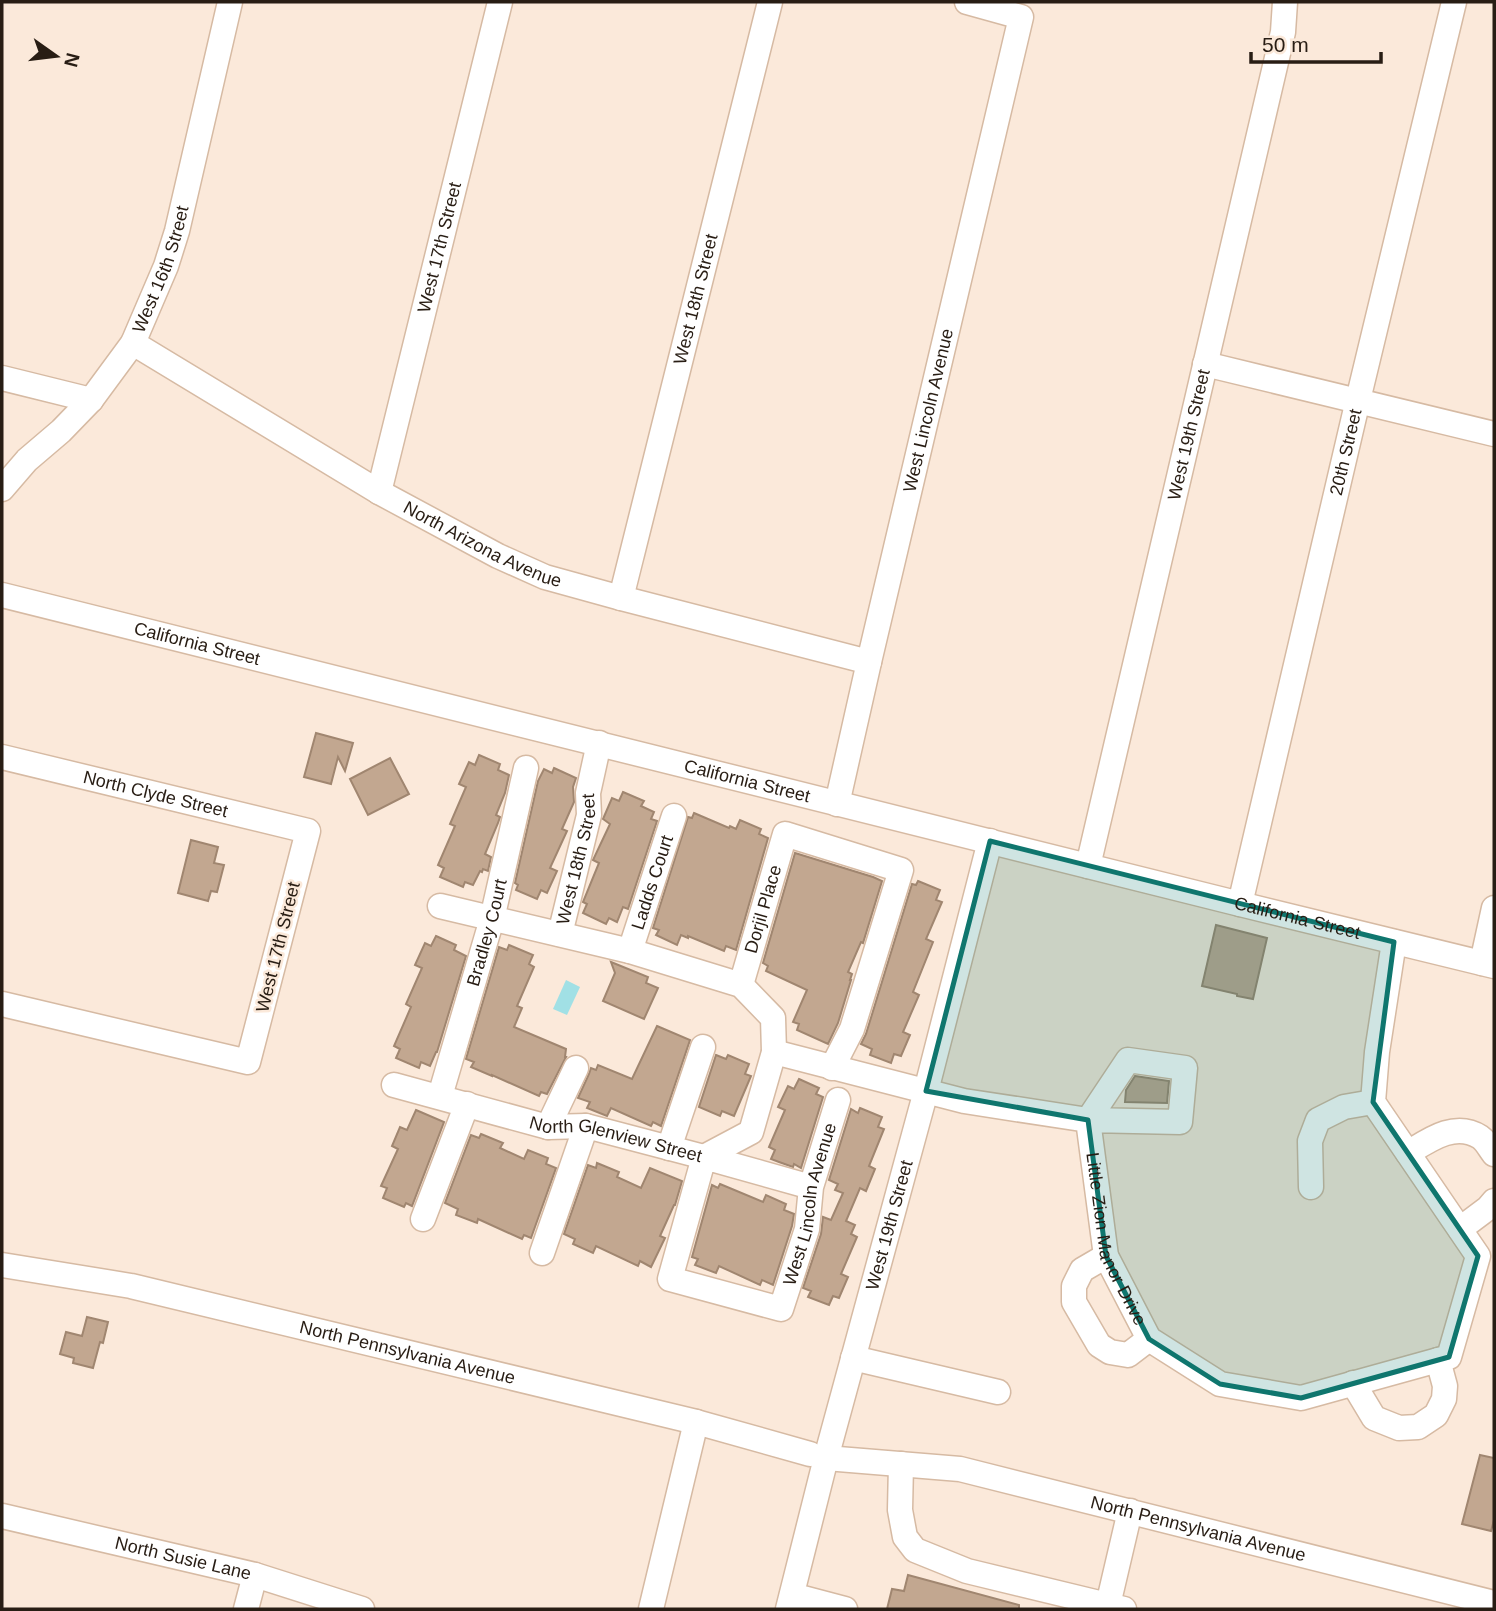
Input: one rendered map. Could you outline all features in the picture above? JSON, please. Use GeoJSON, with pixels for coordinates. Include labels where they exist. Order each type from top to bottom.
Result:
{"type":"FeatureCollection","features":[{"type":"Feature","properties":{"kind":"street","name":"West 16th Street"},"geometry":{"type":"LineString","coordinates":[[2,489],[27,460],[61,431],[90,400],[133,343],[166,266],[177,231],[230,2]]}},
{"type":"Feature","properties":{"kind":"street","name":"West 17th Street"},"geometry":{"type":"LineString","coordinates":[[379,492],[500,2]]}},
{"type":"Feature","properties":{"kind":"street","name":"West 18th Street"},"geometry":{"type":"LineString","coordinates":[[621,598],[770,2]]}},
{"type":"Feature","properties":{"kind":"street","name":"West Lincoln Avenue"},"geometry":{"type":"LineString","coordinates":[[837,804],[1021,17],[967,2]]}},
{"type":"Feature","properties":{"kind":"street","name":"West 19th Street"},"geometry":{"type":"LineString","coordinates":[[1088,866],[1283,32],[1286,2]]}},
{"type":"Feature","properties":{"kind":"street","name":"20th Street"},"geometry":{"type":"LineString","coordinates":[[1240,904],[1454,2]]}},
{"type":"Feature","properties":{"kind":"street","name":"North Arizona Avenue"},"geometry":{"type":"LineString","coordinates":[[133,343],[379,492],[498,556],[545,577],[869,662]]}},
{"type":"Feature","properties":{"kind":"street"},"geometry":{"type":"LineString","coordinates":[[1205,364],[1494,434]]}},
{"type":"Feature","properties":{"kind":"street"},"geometry":{"type":"LineString","coordinates":[[2,378],[90,400]]}},
{"type":"Feature","properties":{"kind":"street","name":"California Street"},"geometry":{"type":"LineString","coordinates":[[2,595],[1488,965]]}},
{"type":"Feature","properties":{"kind":"street","name":"West 18th Street"},"geometry":{"type":"LineString","coordinates":[[560,933],[589,815],[587,793],[599,743]]}},
{"type":"Feature","properties":{"kind":"street","name":"North Clyde Street"},"geometry":{"type":"LineString","coordinates":[[2,757],[307,831]]}},
{"type":"Feature","properties":{"kind":"street","name":"Bradley Court"},"geometry":{"type":"LineString","coordinates":[[440,1096],[492,919],[526,768]]}},
{"type":"Feature","properties":{"kind":"street","name":"Ladds Court"},"geometry":{"type":"LineString","coordinates":[[630,951],[674,816]]}},
{"type":"Feature","properties":{"kind":"street","name":"West 17th Street"},"geometry":{"type":"LineString","coordinates":[[2,1004],[248,1062],[307,831]]}},
{"type":"Feature","properties":{"kind":"street","name":"Dorjil Place"},"geometry":{"type":"LineString","coordinates":[[741,985],[785,834],[901,870],[852,1029],[832,1068]]}},
{"type":"Feature","properties":{"kind":"street","name":"West 19th Street"},"geometry":{"type":"LineString","coordinates":[[790,1602],[818,1456],[853,1358],[926,1091],[990,841]]}},
{"type":"Feature","properties":{"kind":"street"},"geometry":{"type":"LineString","coordinates":[[440,906],[630,951],[741,985]]}},
{"type":"Feature","properties":{"kind":"street"},"geometry":{"type":"LineString","coordinates":[[1488,965],[1494,908]]}},
{"type":"Feature","properties":{"kind":"street"},"geometry":{"type":"LineString","coordinates":[[1353,1383],[1374,1418],[1399,1428],[1418,1427],[1436,1415],[1444,1399],[1445,1386],[1438,1360],[1448,1356],[1478,1256],[1373,1102],[1377,1052],[1394,942]]}},
{"type":"Feature","properties":{"kind":"street","name":"North Glenview Street"},"geometry":{"type":"LineString","coordinates":[[394,1085],[548,1126],[586,1126],[704,1157],[751,1132],[774,1052],[773,1018],[741,985]]}},
{"type":"Feature","properties":{"kind":"street"},"geometry":{"type":"LineString","coordinates":[[669,1147],[703,1047]]}},
{"type":"Feature","properties":{"kind":"street"},"geometry":{"type":"LineString","coordinates":[[774,1052],[926,1091]]}},
{"type":"Feature","properties":{"kind":"street"},"geometry":{"type":"LineString","coordinates":[[548,1126],[576,1068]]}},
{"type":"Feature","properties":{"kind":"street","name":"Little Zion Manor Drive"},"geometry":{"type":"LineString","coordinates":[[926,1091],[964,1101],[1088,1120],[1107,1256],[1149,1339],[1220,1384],[1301,1398],[1438,1360]]}},
{"type":"Feature","properties":{"kind":"street","name":"West Lincoln Avenue"},"geometry":{"type":"LineString","coordinates":[[704,1157],[670,1279],[781,1309],[807,1230],[811,1188],[838,1100]]}},
{"type":"Feature","properties":{"kind":"street"},"geometry":{"type":"LineString","coordinates":[[1311,1187],[1310,1141],[1318,1120],[1344,1107],[1373,1102]]}},
{"type":"Feature","properties":{"kind":"street"},"geometry":{"type":"LineString","coordinates":[[423,1219],[467,1104]]}},
{"type":"Feature","properties":{"kind":"street"},"geometry":{"type":"LineString","coordinates":[[542,1253],[586,1126]]}},
{"type":"Feature","properties":{"kind":"street"},"geometry":{"type":"LineString","coordinates":[[1408,1153],[1436,1136],[1467,1131],[1482,1139],[1494,1154]]}},
{"type":"Feature","properties":{"kind":"street"},"geometry":{"type":"LineString","coordinates":[[704,1157],[811,1188]]}},
{"type":"Feature","properties":{"kind":"street"},"geometry":{"type":"LineString","coordinates":[[1460,1229],[1494,1201]]}},
{"type":"Feature","properties":{"kind":"street"},"geometry":{"type":"LineString","coordinates":[[1107,1256],[1082,1270],[1074,1286],[1074,1302],[1099,1345],[1110,1352],[1128,1354],[1149,1339]]}},
{"type":"Feature","properties":{"kind":"street","name":"North Pennsylvania Avenue"},"geometry":{"type":"LineString","coordinates":[[2,1265],[131,1286],[696,1422],[818,1456],[961,1469],[1494,1603]]}},
{"type":"Feature","properties":{"kind":"street"},"geometry":{"type":"LineString","coordinates":[[853,1358],[998,1392]]}},
{"type":"Feature","properties":{"kind":"street"},"geometry":{"type":"LineString","coordinates":[[651,1609],[696,1422]]}},
{"type":"Feature","properties":{"kind":"street"},"geometry":{"type":"LineString","coordinates":[[901,1464],[900,1510],[905,1537],[915,1550],[967,1571],[1116,1607],[1130,1511]]}},
{"type":"Feature","properties":{"kind":"street","name":"North Susie Lane"},"geometry":{"type":"LineString","coordinates":[[2,1516],[255,1575],[362,1609]]}},
{"type":"Feature","properties":{"kind":"street"},"geometry":{"type":"LineString","coordinates":[[246,1609],[255,1575]]}},
{"type":"Feature","properties":{"kind":"street"},"geometry":{"type":"LineString","coordinates":[[790,1602],[845,1609]]}},
{"type":"Feature","properties":{"kind":"highlighted area"},"geometry":{"type":"Polygon","coordinates":[[[990,841],[1394,942],[1373,1102],[1478,1256],[1449,1357],[1301,1398],[1220,1384],[1149,1339],[1106,1256],[1088,1120],[926,1091],[990,841]]]}},
{"type":"Feature","properties":{"kind":"water"},"geometry":{"type":"Polygon","coordinates":[[[566,980],[580,987],[567,1015],[553,1009],[566,980]]]}},
{"type":"Feature","properties":{"kind":"building"},"geometry":{"type":"Polygon","coordinates":[[[316,733],[353,743],[345,771],[338,757],[331,784],[304,777],[316,733]]]}},
{"type":"Feature","properties":{"kind":"building"},"geometry":{"type":"Polygon","coordinates":[[[479,755],[500,764],[498,770],[509,775],[496,815],[500,817],[485,854],[491,857],[488,871],[483,869],[473,885],[465,882],[463,887],[440,877],[444,868],[438,865],[455,826],[450,824],[466,787],[459,784],[469,762],[475,765],[479,755]]]}},
{"type":"Feature","properties":{"kind":"building"},"geometry":{"type":"Polygon","coordinates":[[[390,758],[409,794],[368,815],[350,779],[390,758]]]}},
{"type":"Feature","properties":{"kind":"building"},"geometry":{"type":"Polygon","coordinates":[[[554,768],[576,778],[573,787],[574,802],[562,829],[567,831],[550,868],[557,871],[547,893],[541,890],[537,899],[516,890],[518,885],[515,883],[538,781],[544,769],[552,773],[554,768]]]}},
{"type":"Feature","properties":{"kind":"building"},"geometry":{"type":"Polygon","coordinates":[[[623,792],[644,801],[641,806],[654,812],[651,819],[657,821],[628,909],[623,907],[617,922],[609,918],[606,924],[583,913],[587,904],[583,902],[599,863],[593,860],[610,824],[603,819],[612,798],[619,801],[623,792]]]}},
{"type":"Feature","properties":{"kind":"building"},"geometry":{"type":"Polygon","coordinates":[[[694,813],[729,828],[730,826],[736,829],[740,820],[761,829],[759,834],[768,838],[736,950],[726,946],[724,951],[681,935],[677,945],[656,935],[659,930],[653,928],[688,817],[692,818],[694,813]]]}},
{"type":"Feature","properties":{"kind":"building"},"geometry":{"type":"Polygon","coordinates":[[[191,840],[218,847],[214,863],[224,865],[217,892],[211,891],[208,901],[178,893],[191,840]]]}},
{"type":"Feature","properties":{"kind":"building"},"geometry":{"type":"Polygon","coordinates":[[[795,853],[882,881],[863,943],[861,942],[848,972],[852,974],[851,980],[838,1023],[828,1044],[797,1030],[799,1024],[793,1022],[807,990],[766,971],[768,966],[763,963],[795,853]]]}},
{"type":"Feature","properties":{"kind":"building"},"geometry":{"type":"Polygon","coordinates":[[[918,881],[940,890],[936,900],[942,902],[926,939],[933,942],[913,992],[919,995],[903,1032],[910,1035],[901,1056],[894,1054],[891,1063],[870,1055],[872,1049],[861,1044],[912,884],[916,885],[918,881]]]}},
{"type":"Feature","properties":{"kind":"building"},"geometry":{"type":"Polygon","coordinates":[[[1216,925],[1267,938],[1253,999],[1202,986],[1216,925]]]}},
{"type":"Feature","properties":{"kind":"building"},"geometry":{"type":"Polygon","coordinates":[[[436,936],[456,945],[454,950],[466,956],[437,1052],[430,1066],[421,1062],[419,1068],[396,1058],[400,1049],[394,1046],[411,1007],[406,1004],[422,968],[415,965],[425,943],[431,946],[436,936]]]}},
{"type":"Feature","properties":{"kind":"building"},"geometry":{"type":"Polygon","coordinates":[[[509,945],[533,955],[529,964],[534,967],[517,1006],[522,1008],[514,1027],[566,1049],[566,1057],[547,1094],[541,1092],[539,1096],[471,1067],[474,1062],[466,1059],[499,947],[507,950],[509,945]]]}},
{"type":"Feature","properties":{"kind":"building"},"geometry":{"type":"Polygon","coordinates":[[[611,962],[648,977],[646,983],[658,988],[644,1019],[603,1001],[615,973],[611,962]]]}},
{"type":"Feature","properties":{"kind":"building"},"geometry":{"type":"Polygon","coordinates":[[[657,1026],[690,1040],[661,1126],[653,1122],[651,1126],[611,1108],[607,1116],[587,1108],[590,1102],[578,1098],[591,1068],[596,1070],[598,1065],[632,1079],[657,1026]]]}},
{"type":"Feature","properties":{"kind":"building"},"geometry":{"type":"Polygon","coordinates":[[[716,1055],[726,1059],[728,1055],[749,1064],[745,1074],[751,1076],[734,1116],[722,1111],[720,1116],[699,1107],[716,1055]]]}},
{"type":"Feature","properties":{"kind":"building"},"geometry":{"type":"Polygon","coordinates":[[[1135,1076],[1169,1081],[1167,1103],[1125,1102],[1126,1090],[1135,1076]]]}},
{"type":"Feature","properties":{"kind":"building"},"geometry":{"type":"Polygon","coordinates":[[[799,1079],[819,1088],[816,1094],[823,1097],[801,1168],[771,1159],[775,1150],[769,1147],[785,1110],[778,1107],[788,1086],[794,1089],[799,1079]]]}},
{"type":"Feature","properties":{"kind":"building"},"geometry":{"type":"Polygon","coordinates":[[[860,1108],[882,1117],[878,1127],[884,1129],[869,1166],[875,1169],[866,1191],[860,1188],[846,1221],[855,1225],[851,1234],[857,1237],[841,1274],[848,1277],[839,1298],[833,1296],[829,1305],[808,1297],[811,1291],[803,1288],[821,1234],[823,1217],[831,1220],[843,1193],[835,1190],[838,1184],[829,1180],[851,1109],[858,1113],[860,1108]]]}},
{"type":"Feature","properties":{"kind":"building"},"geometry":{"type":"Polygon","coordinates":[[[416,1110],[444,1122],[412,1206],[406,1203],[404,1207],[383,1198],[387,1188],[381,1186],[398,1149],[392,1146],[400,1127],[407,1130],[416,1110]]]}},
{"type":"Feature","properties":{"kind":"building"},"geometry":{"type":"Polygon","coordinates":[[[481,1134],[503,1143],[500,1148],[524,1159],[528,1150],[548,1158],[546,1164],[556,1168],[531,1238],[524,1235],[522,1239],[478,1219],[477,1223],[456,1215],[458,1209],[445,1203],[471,1135],[479,1138],[481,1134]]]}},
{"type":"Feature","properties":{"kind":"building"},"geometry":{"type":"Polygon","coordinates":[[[597,1163],[619,1172],[617,1177],[641,1188],[650,1168],[682,1181],[675,1205],[660,1236],[665,1238],[651,1267],[640,1261],[638,1266],[596,1246],[593,1253],[573,1244],[575,1239],[564,1234],[588,1165],[596,1168],[597,1163]]]}},
{"type":"Feature","properties":{"kind":"building"},"geometry":{"type":"Polygon","coordinates":[[[720,1184],[763,1202],[766,1195],[786,1204],[784,1210],[794,1214],[773,1285],[762,1280],[760,1285],[719,1266],[716,1273],[695,1265],[698,1259],[692,1257],[712,1185],[718,1188],[720,1184]]]}},
{"type":"Feature","properties":{"kind":"building"},"geometry":{"type":"Polygon","coordinates":[[[87,1317],[108,1322],[93,1368],[73,1363],[74,1358],[60,1354],[66,1332],[82,1336],[87,1317]]]}},
{"type":"Feature","properties":{"kind":"building"},"geometry":{"type":"Polygon","coordinates":[[[1480,1455],[1494,1458],[1494,1520],[1491,1531],[1462,1524],[1480,1455]]]}},
{"type":"Feature","properties":{"kind":"building"},"geometry":{"type":"Polygon","coordinates":[[[908,1575],[1019,1605],[1019,1609],[887,1609],[892,1589],[904,1591],[908,1575]]]}}]}
